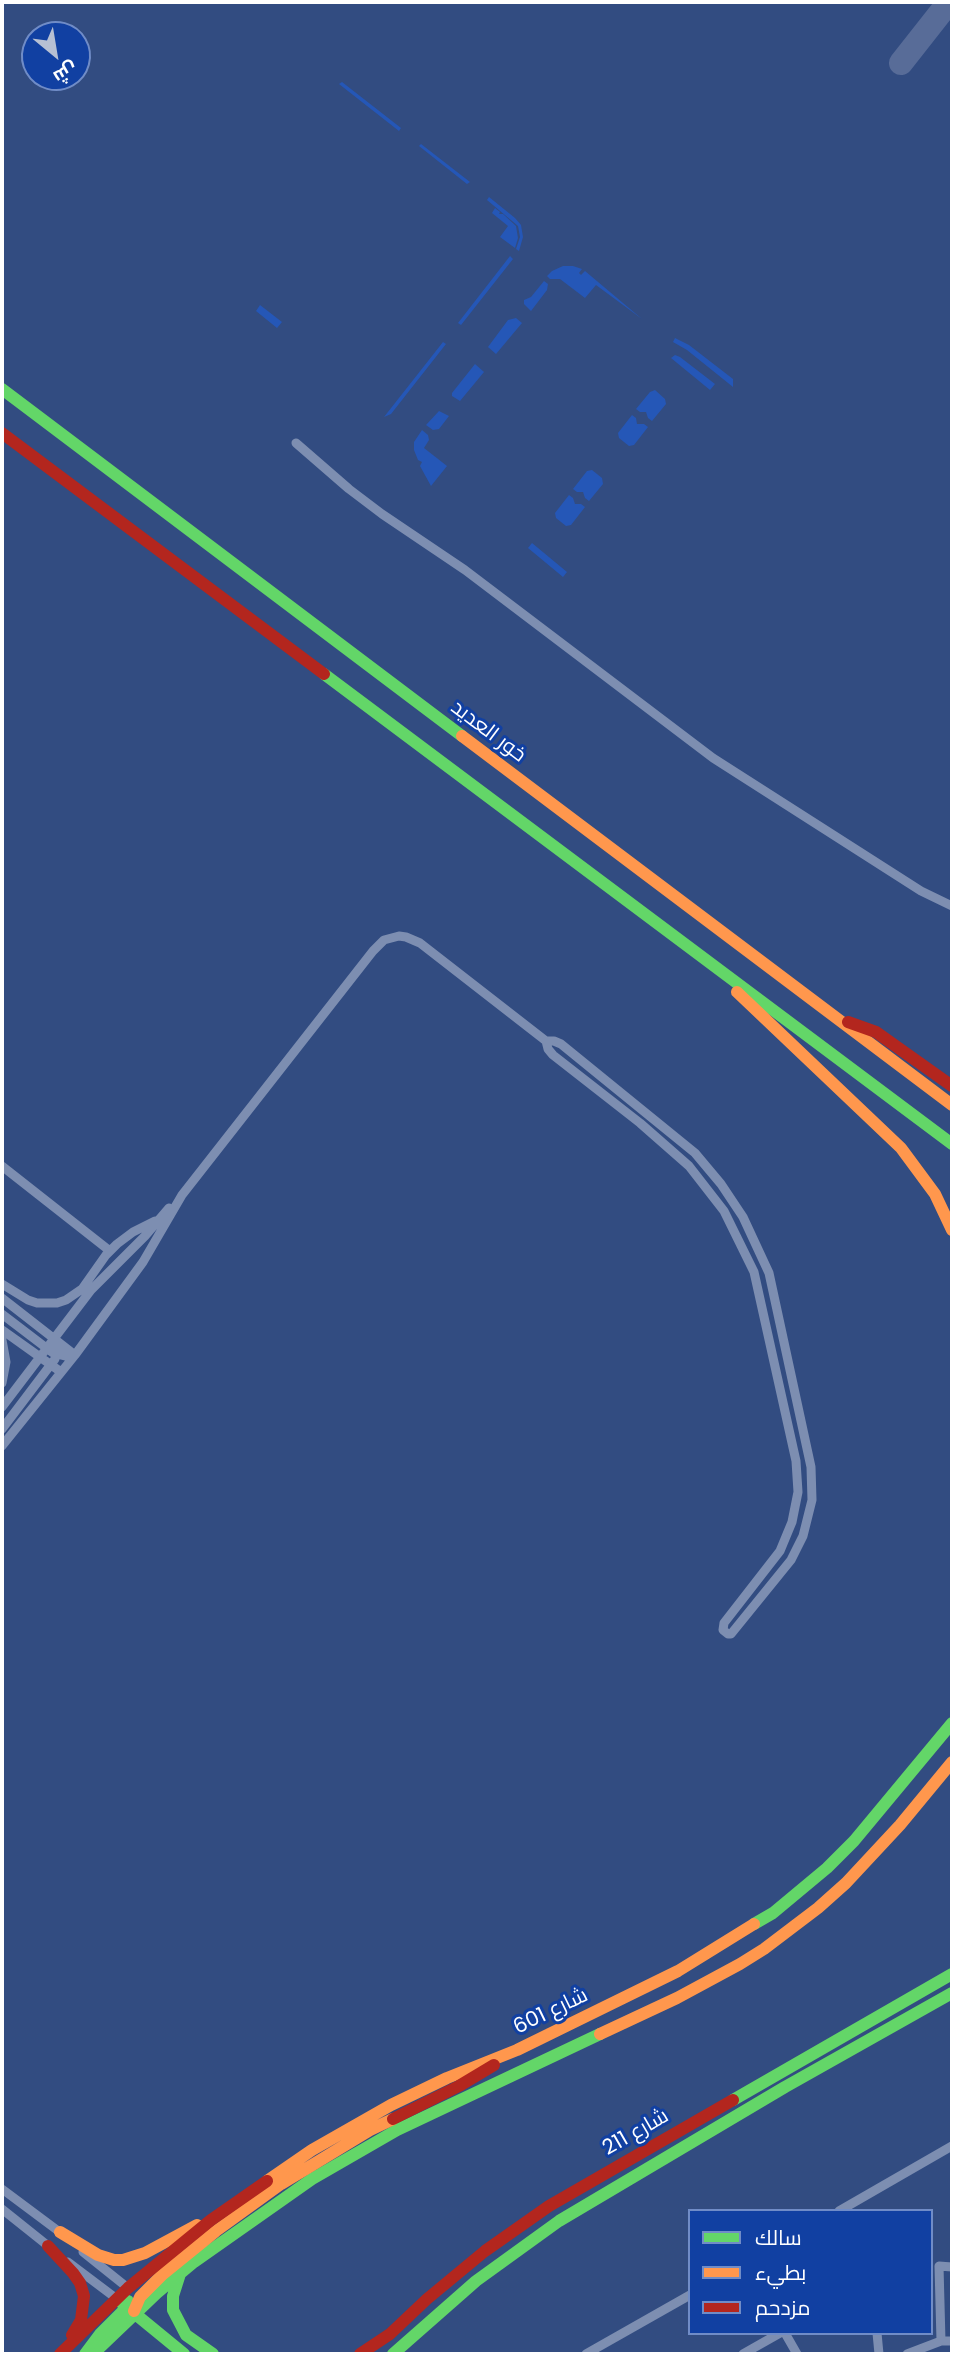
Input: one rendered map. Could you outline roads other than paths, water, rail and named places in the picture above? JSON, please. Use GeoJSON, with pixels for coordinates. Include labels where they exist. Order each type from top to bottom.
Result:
{"type":"FeatureCollection","features":[{"type":"Feature","properties":{"kind":"main road","name":"خور العديد"},"geometry":{"type":"LineString","coordinates":[[2,389],[952,1105]]}},
{"type":"Feature","properties":{"kind":"main road"},"geometry":{"type":"LineString","coordinates":[[2,433],[952,1144]]}},
{"type":"Feature","properties":{"kind":"main road"},"geometry":{"type":"LineString","coordinates":[[704,957],[752,1007],[901,1148],[935,1194],[952,1230]]}},
{"type":"Feature","properties":{"kind":"main road"},"geometry":{"type":"LineString","coordinates":[[836,1019],[876,1032],[952,1086]]}},
{"type":"Feature","properties":{"kind":"main road","name":"شارع 601"},"geometry":{"type":"LineString","coordinates":[[128,2288],[211,2220],[278,2172],[362,2120],[447,2078],[517,2050],[678,1971],[773,1913],[855,1841],[952,1723]]}},
{"type":"Feature","properties":{"kind":"main road","name":"شارع 601"},"geometry":{"type":"LineString","coordinates":[[125,2307],[180,2274],[208,2250],[290,2194],[372,2144],[677,1998],[764,1949],[846,1884],[892,1835],[952,1762]]}},
{"type":"Feature","properties":{"kind":"main road","name":"شارع 211"},"geometry":{"type":"LineString","coordinates":[[360,2354],[390,2334],[475,2259],[549,2206],[952,1974]]}},
{"type":"Feature","properties":{"kind":"main road","name":"شارع 211"},"geometry":{"type":"LineString","coordinates":[[393,2354],[486,2273],[559,2221],[785,2087],[952,1993]]}},
{"type":"Feature","properties":{"kind":"main road"},"geometry":{"type":"LineString","coordinates":[[60,2354],[140,2297],[199,2244],[258,2200],[337,2149],[471,2079],[517,2050]]}},
{"type":"Feature","properties":{"kind":"main road"},"geometry":{"type":"LineString","coordinates":[[60,2232],[98,2255],[123,2260],[145,2253],[186,2230],[211,2220]]}},
{"type":"Feature","properties":{"kind":"main road"},"geometry":{"type":"LineString","coordinates":[[48,2246],[73,2273],[84,2296],[82,2320],[60,2354]]}},
{"type":"Feature","properties":{"kind":"main road"},"geometry":{"type":"LineString","coordinates":[[180,2274],[173,2296],[173,2310],[186,2335],[213,2354]]}},
{"type":"Feature","properties":{"kind":"main road"},"geometry":{"type":"LineString","coordinates":[[93,2354],[125,2307],[129,2297],[128,2288]]}},
{"type":"Feature","properties":{"kind":"main road"},"geometry":{"type":"LineString","coordinates":[[85,2354],[125,2307]]}},
{"type":"Feature","properties":{"kind":"main road"},"geometry":{"type":"LineString","coordinates":[[125,2307],[184,2354]]}},
{"type":"Feature","properties":{"kind":"street"},"geometry":{"type":"LineString","coordinates":[[296,443],[392,522],[466,570],[696,746],[762,792],[920,891],[952,906]]}},
{"type":"Feature","properties":{"kind":"street"},"geometry":{"type":"LineString","coordinates":[[2,1446],[75,1355],[149,1254],[182,1195],[373,951],[384,940],[406,937],[420,943],[546,1041],[561,1044],[680,1139],[721,1184],[743,1217],[769,1273],[811,1467],[812,1500],[798,1548],[732,1634],[725,1633],[722,1627],[779,1550],[792,1522],[798,1492],[796,1461],[754,1272],[724,1211],[689,1166],[640,1123],[553,1055],[546,1041]]}},
{"type":"Feature","properties":{"kind":"street"},"geometry":{"type":"LineString","coordinates":[[2,1166],[110,1251]]}},
{"type":"Feature","properties":{"kind":"street"},"geometry":{"type":"LineString","coordinates":[[2,1407],[97,1283],[182,1195]]}},
{"type":"Feature","properties":{"kind":"street"},"geometry":{"type":"LineString","coordinates":[[2,1284],[27,1300],[37,1303],[66,1300],[82,1289],[110,1251],[133,1232],[159,1219]]}},
{"type":"Feature","properties":{"kind":"street"},"geometry":{"type":"LineString","coordinates":[[2,1298],[75,1355]]}},
{"type":"Feature","properties":{"kind":"street"},"geometry":{"type":"LineString","coordinates":[[2,1314],[47,1350],[57,1355],[75,1355]]}},
{"type":"Feature","properties":{"kind":"street"},"geometry":{"type":"LineString","coordinates":[[2,1330],[61,1372]]}},
{"type":"Feature","properties":{"kind":"street"},"geometry":{"type":"LineString","coordinates":[[2,1340],[6,1362],[2,1383]]}},
{"type":"Feature","properties":{"kind":"street"},"geometry":{"type":"LineString","coordinates":[[2,1429],[57,1355],[54,1340]]}},
{"type":"Feature","properties":{"kind":"street"},"geometry":{"type":"LineString","coordinates":[[843,2209],[952,2146]]}},
{"type":"Feature","properties":{"kind":"street"},"geometry":{"type":"LineString","coordinates":[[2,2189],[128,2288]]}},
{"type":"Feature","properties":{"kind":"street"},"geometry":{"type":"LineString","coordinates":[[862,2198],[863,2209]]}},
{"type":"Feature","properties":{"kind":"street"},"geometry":{"type":"LineString","coordinates":[[2,2209],[125,2307]]}},
{"type":"Feature","properties":{"kind":"street"},"geometry":{"type":"LineString","coordinates":[[941,2341],[939,2266],[952,2267]]}},
{"type":"Feature","properties":{"kind":"street"},"geometry":{"type":"LineString","coordinates":[[586,2354],[688,2296]]}},
{"type":"Feature","properties":{"kind":"street"},"geometry":{"type":"LineString","coordinates":[[743,2354],[779,2335]]}},
{"type":"Feature","properties":{"kind":"street"},"geometry":{"type":"LineString","coordinates":[[784,2335],[797,2354]]}},
{"type":"Feature","properties":{"kind":"street"},"geometry":{"type":"LineString","coordinates":[[877,2335],[879,2354]]}},
{"type":"Feature","properties":{"kind":"street"},"geometry":{"type":"LineString","coordinates":[[907,2354],[941,2341],[952,2341]]}}]}
